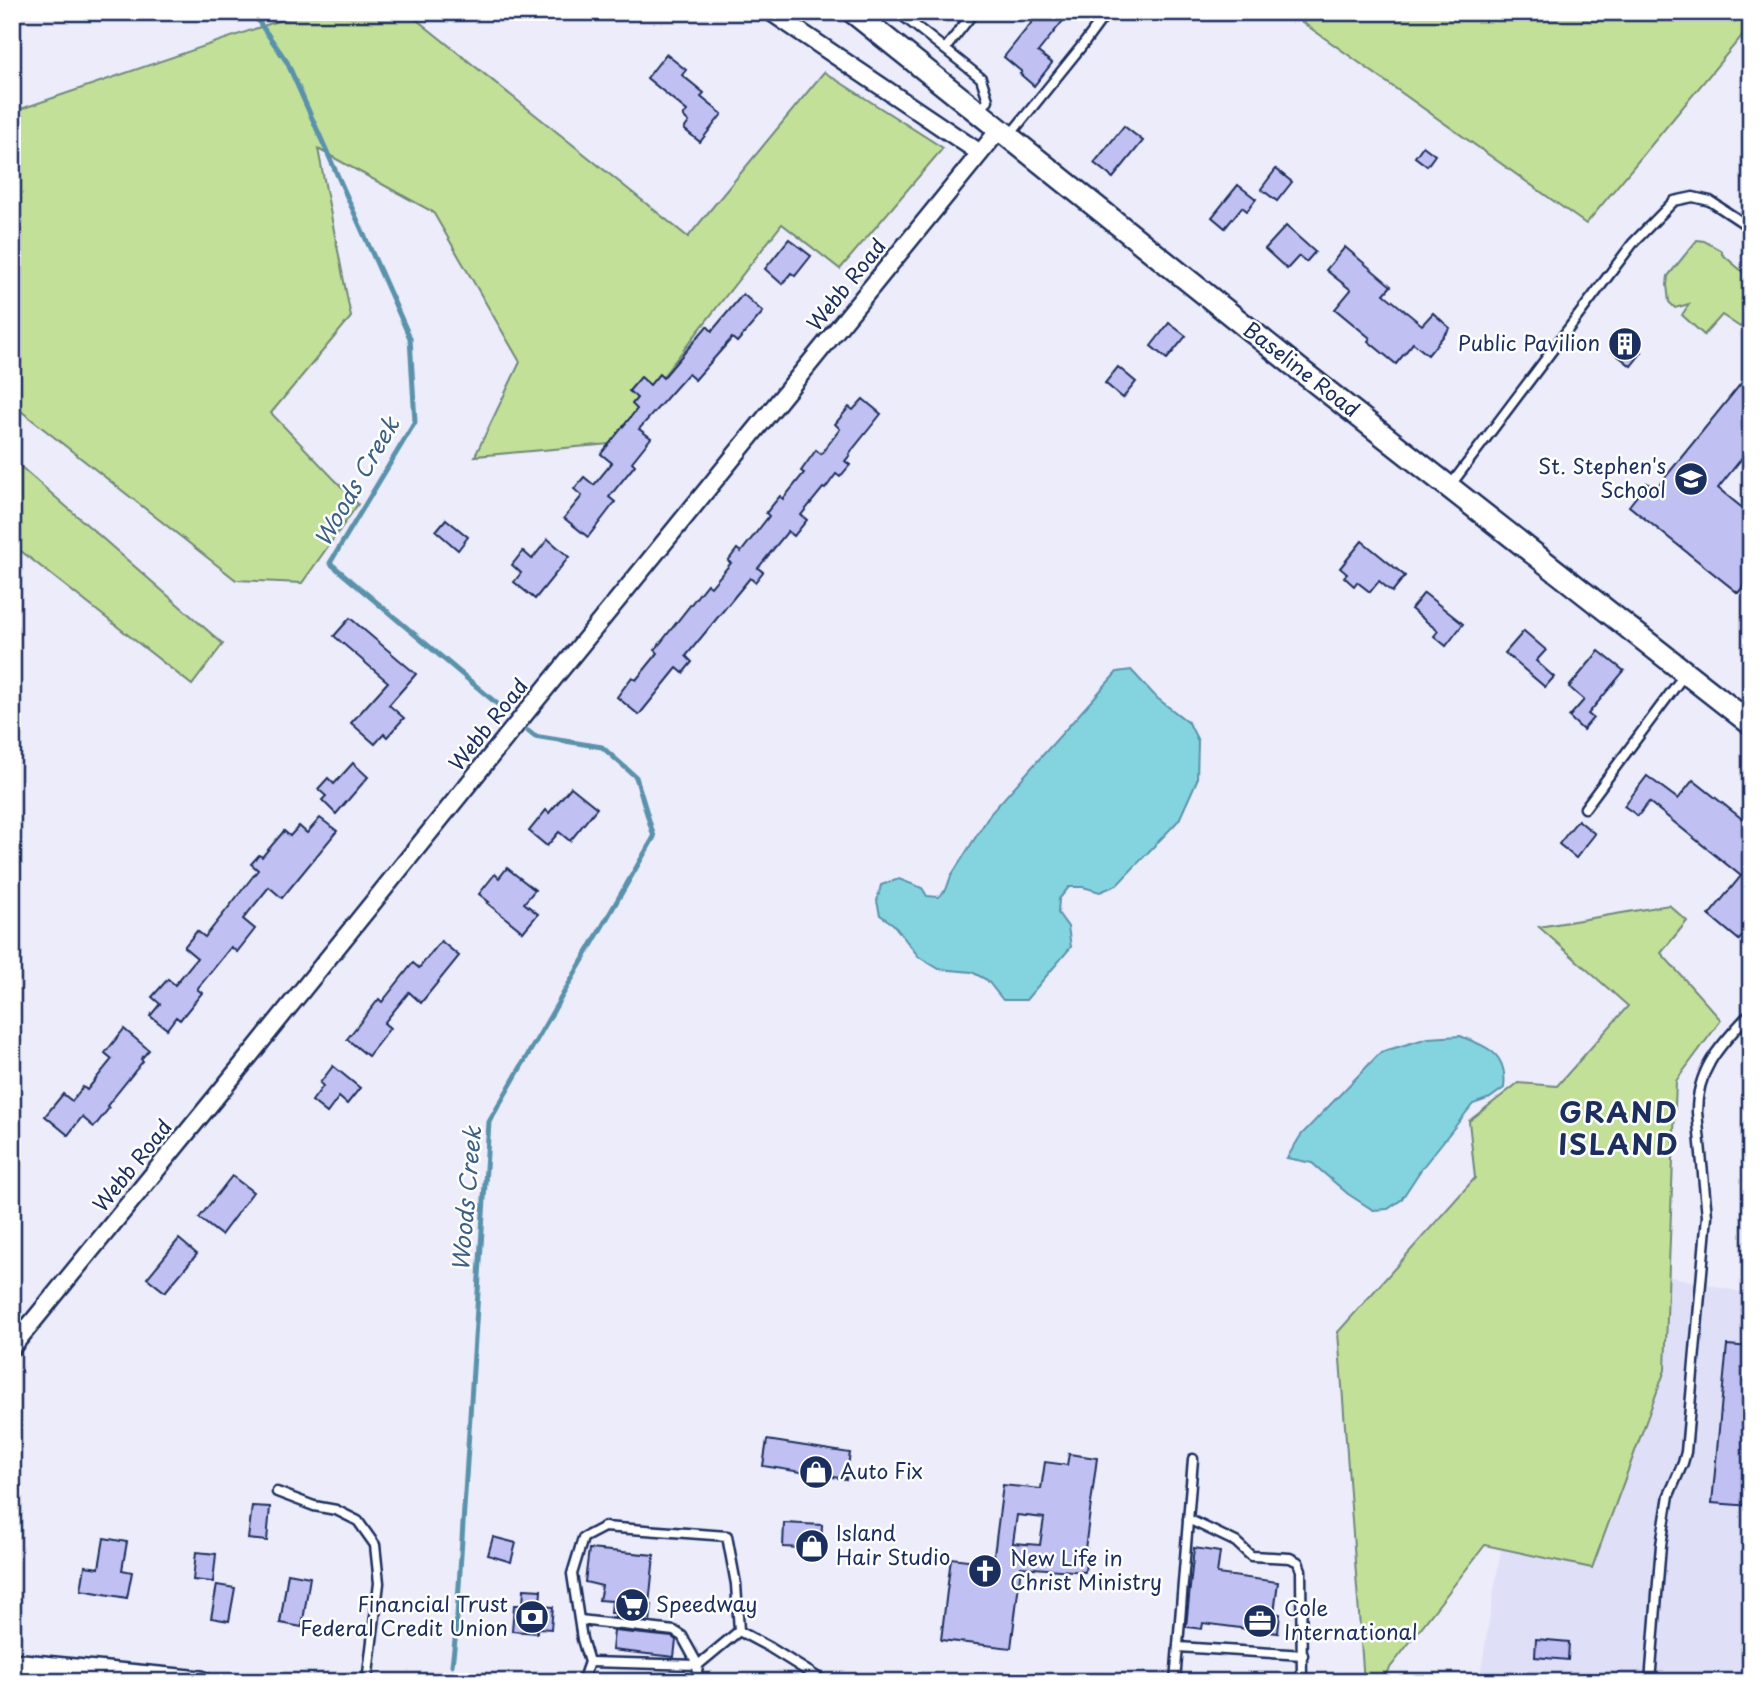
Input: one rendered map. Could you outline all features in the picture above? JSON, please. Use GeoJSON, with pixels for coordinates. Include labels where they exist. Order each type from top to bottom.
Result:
{"type":"FeatureCollection","features":[{"type":"Feature","properties":{"kind":"street"},"geometry":{"type":"LineString","coordinates":[[771,12],[980,153]]}},
{"type":"Feature","properties":{"kind":"street","name":"Baseline Road"},"geometry":{"type":"LineString","coordinates":[[853,12],[1300,370],[1686,673],[1746,717]]}},
{"type":"Feature","properties":{"kind":"street","name":"Webb Road"},"geometry":{"type":"LineString","coordinates":[[12,1347],[980,153],[1003,134]]}},
{"type":"Feature","properties":{"kind":"street"},"geometry":{"type":"LineString","coordinates":[[12,1664],[201,1682]]}},
{"type":"Feature","properties":{"kind":"lane"},"geometry":{"type":"LineString","coordinates":[[945,49],[974,12]]}},
{"type":"Feature","properties":{"kind":"lane"},"geometry":{"type":"LineString","coordinates":[[1003,134],[1085,42],[1107,12]]}},
{"type":"Feature","properties":{"kind":"lane"},"geometry":{"type":"LineString","coordinates":[[903,14],[981,78],[988,100],[978,113]]}},
{"type":"Feature","properties":{"kind":"lane"},"geometry":{"type":"LineString","coordinates":[[1450,486],[1633,243],[1674,201],[1693,197],[1710,201],[1751,228]]}},
{"type":"Feature","properties":{"kind":"lane"},"geometry":{"type":"LineString","coordinates":[[1586,808],[1686,673]]}},
{"type":"Feature","properties":{"kind":"lane"},"geometry":{"type":"LineString","coordinates":[[1650,1682],[1661,1545],[1669,1495],[1686,1452],[1707,1216],[1697,1096],[1709,1062],[1751,1012]]}},
{"type":"Feature","properties":{"kind":"lane"},"geometry":{"type":"LineString","coordinates":[[1175,1682],[1193,1459]]}},
{"type":"Feature","properties":{"kind":"lane"},"geometry":{"type":"LineString","coordinates":[[277,1492],[347,1515],[358,1521],[375,1545],[379,1583],[367,1682]]}},
{"type":"Feature","properties":{"kind":"lane"},"geometry":{"type":"LineString","coordinates":[[1188,1519],[1236,1542],[1251,1556],[1290,1558],[1298,1562],[1301,1570],[1302,1682]]}},
{"type":"Feature","properties":{"kind":"lane"},"geometry":{"type":"LineString","coordinates":[[582,1682],[589,1662],[572,1574],[583,1538],[604,1527],[727,1536],[736,1584],[739,1631]]}},
{"type":"Feature","properties":{"kind":"lane"},"geometry":{"type":"LineString","coordinates":[[580,1620],[674,1631],[682,1636],[698,1665],[696,1682]]}},
{"type":"Feature","properties":{"kind":"lane"},"geometry":{"type":"LineString","coordinates":[[589,1662],[698,1665],[739,1631]]}},
{"type":"Feature","properties":{"kind":"lane"},"geometry":{"type":"LineString","coordinates":[[739,1631],[825,1682]]}},
{"type":"Feature","properties":{"kind":"lane"},"geometry":{"type":"LineString","coordinates":[[1178,1647],[1303,1655]]}},
{"type":"Feature","properties":{"kind":"shaded area"},"geometry":{"type":"Polygon","coordinates":[[[1668,1276],[1751,1294],[1751,1682],[1479,1682],[1501,1549],[1592,1568],[1665,1370],[1668,1276]]]}},
{"type":"Feature","properties":{"kind":"green space"},"geometry":{"type":"Polygon","coordinates":[[[304,12],[407,12],[688,237],[824,72],[943,148],[840,269],[782,224],[610,444],[475,456],[520,362],[433,212],[318,149],[351,317],[271,413],[358,504],[302,583],[236,580],[12,404],[12,112],[304,12]]]}},
{"type":"Feature","properties":{"kind":"green space"},"geometry":{"type":"Polygon","coordinates":[[[1288,12],[1751,12],[1751,25],[1586,224],[1288,12]]]}},
{"type":"Feature","properties":{"kind":"green space"},"geometry":{"type":"Polygon","coordinates":[[[1697,240],[1722,251],[1722,254],[1751,279],[1751,327],[1744,323],[1740,327],[1722,315],[1704,335],[1682,315],[1689,304],[1675,308],[1669,302],[1668,276],[1697,240]]]}},
{"type":"Feature","properties":{"kind":"green space"},"geometry":{"type":"Polygon","coordinates":[[[12,459],[223,644],[192,685],[12,544],[12,459]]]}},
{"type":"Feature","properties":{"kind":"green space"},"geometry":{"type":"Polygon","coordinates":[[[1669,905],[1687,921],[1661,953],[1721,1020],[1676,1081],[1665,1370],[1592,1568],[1485,1545],[1379,1682],[1364,1682],[1338,1332],[1475,1178],[1469,1121],[1518,1083],[1557,1086],[1628,1006],[1539,927],[1669,905]]]}},
{"type":"Feature","properties":{"kind":"water"},"geometry":{"type":"Polygon","coordinates":[[[1131,670],[1157,698],[1189,723],[1198,741],[1197,780],[1179,820],[1117,885],[1100,892],[1083,887],[1069,887],[1059,899],[1058,913],[1068,927],[1071,947],[1026,1000],[1003,1000],[987,980],[972,972],[939,969],[919,957],[893,924],[880,915],[877,901],[881,885],[899,879],[922,888],[927,896],[938,897],[946,890],[951,876],[991,813],[1117,672],[1131,670]]]}},
{"type":"Feature","properties":{"kind":"water"},"geometry":{"type":"Polygon","coordinates":[[[1460,1036],[1494,1053],[1503,1067],[1504,1088],[1490,1098],[1473,1104],[1422,1168],[1401,1200],[1388,1209],[1373,1210],[1348,1194],[1312,1163],[1287,1158],[1301,1135],[1381,1052],[1428,1038],[1460,1036]]]}},
{"type":"Feature","properties":{"kind":"building"},"geometry":{"type":"Polygon","coordinates":[[[1040,12],[1070,12],[1038,52],[1052,63],[1034,86],[1004,57],[1040,12]]]}},
{"type":"Feature","properties":{"kind":"building"},"geometry":{"type":"Polygon","coordinates":[[[666,54],[686,70],[682,75],[704,93],[701,97],[722,114],[700,142],[684,129],[689,122],[683,116],[687,111],[647,78],[666,54]]]}},
{"type":"Feature","properties":{"kind":"building"},"geometry":{"type":"Polygon","coordinates":[[[1124,126],[1143,141],[1113,178],[1094,163],[1124,126]]]}},
{"type":"Feature","properties":{"kind":"building"},"geometry":{"type":"Polygon","coordinates":[[[1423,146],[1435,155],[1427,166],[1415,157],[1423,146]]]}},
{"type":"Feature","properties":{"kind":"building"},"geometry":{"type":"Polygon","coordinates":[[[1276,169],[1292,182],[1277,201],[1261,189],[1276,169]]]}},
{"type":"Feature","properties":{"kind":"building"},"geometry":{"type":"Polygon","coordinates":[[[1238,185],[1256,199],[1247,211],[1242,207],[1225,228],[1212,217],[1238,185]]]}},
{"type":"Feature","properties":{"kind":"building"},"geometry":{"type":"Polygon","coordinates":[[[1286,226],[1315,252],[1306,262],[1299,256],[1287,269],[1265,249],[1286,226]]]}},
{"type":"Feature","properties":{"kind":"building"},"geometry":{"type":"Polygon","coordinates":[[[789,239],[811,256],[795,276],[791,273],[782,284],[765,269],[789,239]]]}},
{"type":"Feature","properties":{"kind":"building"},"geometry":{"type":"Polygon","coordinates":[[[1345,247],[1391,286],[1384,294],[1422,325],[1433,313],[1450,328],[1428,355],[1413,343],[1396,364],[1335,309],[1351,290],[1326,270],[1345,247]]]}},
{"type":"Feature","properties":{"kind":"building"},"geometry":{"type":"Polygon","coordinates":[[[743,294],[763,312],[737,342],[732,338],[695,380],[688,374],[639,429],[651,438],[632,462],[635,465],[609,497],[615,502],[588,537],[564,518],[582,496],[574,489],[584,477],[594,485],[612,463],[601,454],[637,409],[632,404],[637,398],[629,391],[641,377],[650,385],[659,374],[663,378],[707,326],[712,331],[743,294]]]}},
{"type":"Feature","properties":{"kind":"building"},"geometry":{"type":"Polygon","coordinates":[[[1169,323],[1186,336],[1167,359],[1151,346],[1169,323]]]}},
{"type":"Feature","properties":{"kind":"building","name":"Public Pavilion"},"geometry":{"type":"Polygon","coordinates":[[[1624,336],[1642,352],[1631,366],[1612,351],[1624,336]]]}},
{"type":"Feature","properties":{"kind":"building"},"geometry":{"type":"Polygon","coordinates":[[[1118,367],[1136,382],[1123,398],[1105,383],[1118,367]]]}},
{"type":"Feature","properties":{"kind":"building","name":"St. Stephen's School"},"geometry":{"type":"Polygon","coordinates":[[[1751,371],[1751,447],[1718,488],[1751,515],[1751,577],[1738,593],[1629,506],[1647,483],[1655,490],[1751,371]]]}},
{"type":"Feature","properties":{"kind":"building"},"geometry":{"type":"Polygon","coordinates":[[[863,399],[881,414],[849,454],[845,461],[850,465],[840,477],[836,474],[825,489],[823,488],[801,515],[807,520],[794,536],[788,531],[758,568],[763,572],[755,582],[750,578],[686,656],[692,662],[683,673],[677,668],[639,715],[617,697],[632,677],[636,680],[658,653],[655,650],[707,584],[711,587],[731,563],[728,561],[737,549],[741,552],[769,516],[766,513],[780,496],[783,499],[804,473],[801,471],[816,450],[821,454],[840,429],[835,424],[849,407],[853,410],[863,399]]]}},
{"type":"Feature","properties":{"kind":"building"},"geometry":{"type":"Polygon","coordinates":[[[446,519],[468,537],[458,550],[436,531],[446,519]]]}},
{"type":"Feature","properties":{"kind":"building"},"geometry":{"type":"Polygon","coordinates":[[[548,539],[569,557],[535,599],[514,582],[521,573],[512,565],[523,551],[532,559],[548,539]]]}},
{"type":"Feature","properties":{"kind":"building"},"geometry":{"type":"Polygon","coordinates":[[[1362,541],[1405,576],[1392,592],[1379,581],[1370,592],[1357,582],[1354,586],[1344,577],[1347,574],[1340,568],[1362,541]]]}},
{"type":"Feature","properties":{"kind":"building"},"geometry":{"type":"Polygon","coordinates":[[[1424,593],[1463,624],[1446,646],[1434,636],[1438,631],[1411,609],[1424,593]]]}},
{"type":"Feature","properties":{"kind":"building"},"geometry":{"type":"Polygon","coordinates":[[[350,618],[416,674],[389,705],[404,718],[387,737],[384,734],[375,744],[351,723],[388,682],[334,636],[350,618]]]}},
{"type":"Feature","properties":{"kind":"building"},"geometry":{"type":"Polygon","coordinates":[[[1524,631],[1546,650],[1536,661],[1554,677],[1545,687],[1505,653],[1524,631]]]}},
{"type":"Feature","properties":{"kind":"building"},"geometry":{"type":"Polygon","coordinates":[[[1599,651],[1624,671],[1588,714],[1593,718],[1583,730],[1569,717],[1584,700],[1569,687],[1599,651]]]}},
{"type":"Feature","properties":{"kind":"building"},"geometry":{"type":"Polygon","coordinates":[[[353,763],[368,777],[336,814],[322,800],[326,796],[318,789],[328,778],[334,784],[353,763]]]}},
{"type":"Feature","properties":{"kind":"building"},"geometry":{"type":"Polygon","coordinates":[[[1647,776],[1678,799],[1693,780],[1751,826],[1751,925],[1739,940],[1709,915],[1741,876],[1649,802],[1638,816],[1624,806],[1647,776]]]}},
{"type":"Feature","properties":{"kind":"building"},"geometry":{"type":"Polygon","coordinates":[[[571,787],[597,808],[570,841],[559,832],[547,846],[529,831],[546,810],[549,813],[571,787]]]}},
{"type":"Feature","properties":{"kind":"building"},"geometry":{"type":"Polygon","coordinates":[[[320,818],[337,831],[282,898],[269,887],[243,919],[255,929],[237,952],[231,947],[197,989],[202,993],[180,1020],[176,1017],[167,1029],[150,1016],[160,1004],[152,997],[168,979],[175,985],[197,958],[184,947],[197,931],[205,937],[258,870],[251,864],[259,855],[262,857],[284,831],[290,836],[299,826],[307,833],[320,818]]]}},
{"type":"Feature","properties":{"kind":"building"},"geometry":{"type":"Polygon","coordinates":[[[1578,820],[1595,834],[1576,858],[1559,844],[1578,820]]]}},
{"type":"Feature","properties":{"kind":"building"},"geometry":{"type":"Polygon","coordinates":[[[507,868],[535,890],[524,903],[538,914],[523,932],[479,894],[495,874],[499,878],[507,868]]]}},
{"type":"Feature","properties":{"kind":"building"},"geometry":{"type":"Polygon","coordinates":[[[441,941],[459,956],[421,1003],[409,992],[384,1023],[390,1028],[368,1056],[347,1039],[379,999],[382,1002],[413,963],[419,968],[441,941]]]}},
{"type":"Feature","properties":{"kind":"building"},"geometry":{"type":"Polygon","coordinates":[[[124,1029],[149,1050],[94,1127],[82,1117],[68,1135],[45,1116],[63,1094],[72,1101],[83,1087],[87,1090],[112,1059],[105,1053],[124,1029]]]}},
{"type":"Feature","properties":{"kind":"building"},"geometry":{"type":"Polygon","coordinates":[[[333,1066],[360,1088],[347,1104],[339,1097],[327,1113],[312,1101],[323,1086],[320,1083],[333,1066]]]}},
{"type":"Feature","properties":{"kind":"building"},"geometry":{"type":"Polygon","coordinates":[[[232,1176],[253,1192],[221,1235],[199,1218],[232,1176]]]}},
{"type":"Feature","properties":{"kind":"building"},"geometry":{"type":"Polygon","coordinates":[[[179,1239],[197,1254],[165,1292],[147,1278],[179,1239]]]}},
{"type":"Feature","properties":{"kind":"building"},"geometry":{"type":"Polygon","coordinates":[[[1727,1345],[1751,1347],[1751,1506],[1712,1503],[1727,1345]]]}},
{"type":"Feature","properties":{"kind":"building"},"geometry":{"type":"Polygon","coordinates":[[[767,1440],[850,1453],[846,1479],[763,1466],[767,1440]]]}},
{"type":"Feature","properties":{"kind":"building"},"geometry":{"type":"Polygon","coordinates":[[[1069,1454],[1097,1458],[1085,1549],[1085,1572],[1021,1567],[1011,1648],[941,1640],[951,1558],[993,1563],[1003,1485],[1041,1489],[1045,1462],[1067,1465],[1069,1454]],[[1017,1515],[1013,1543],[1040,1545],[1044,1518],[1017,1515]]]}},
{"type":"Feature","properties":{"kind":"building"},"geometry":{"type":"Polygon","coordinates":[[[252,1506],[270,1507],[267,1541],[248,1539],[252,1506]]]}},
{"type":"Feature","properties":{"kind":"building"},"geometry":{"type":"Polygon","coordinates":[[[784,1523],[822,1525],[821,1549],[783,1547],[784,1523]]]}},
{"type":"Feature","properties":{"kind":"building"},"geometry":{"type":"Polygon","coordinates":[[[493,1537],[516,1543],[511,1562],[488,1555],[493,1537]]]}},
{"type":"Feature","properties":{"kind":"building"},"geometry":{"type":"Polygon","coordinates":[[[104,1538],[127,1542],[122,1570],[132,1572],[127,1598],[81,1590],[85,1566],[99,1568],[104,1538]]]}},
{"type":"Feature","properties":{"kind":"building"},"geometry":{"type":"Polygon","coordinates":[[[1194,1548],[1220,1552],[1217,1574],[1278,1582],[1274,1613],[1280,1614],[1278,1633],[1203,1623],[1202,1629],[1186,1627],[1194,1548]]]}},
{"type":"Feature","properties":{"kind":"building"},"geometry":{"type":"Polygon","coordinates":[[[589,1549],[654,1555],[650,1622],[615,1617],[615,1613],[611,1613],[612,1601],[599,1600],[602,1586],[585,1582],[589,1549]]]}},
{"type":"Feature","properties":{"kind":"building"},"geometry":{"type":"Polygon","coordinates":[[[196,1552],[216,1554],[213,1582],[193,1580],[196,1552]]]}},
{"type":"Feature","properties":{"kind":"building"},"geometry":{"type":"Polygon","coordinates":[[[288,1573],[310,1577],[302,1627],[280,1623],[288,1573]]]}},
{"type":"Feature","properties":{"kind":"building"},"geometry":{"type":"Polygon","coordinates":[[[217,1585],[235,1588],[229,1621],[211,1618],[217,1585]]]}},
{"type":"Feature","properties":{"kind":"building","name":"Financial Trust Federal Credit Union"},"geometry":{"type":"Polygon","coordinates":[[[524,1589],[541,1590],[540,1606],[553,1607],[551,1629],[537,1628],[537,1633],[512,1631],[514,1605],[523,1605],[524,1589]]]}},
{"type":"Feature","properties":{"kind":"building"},"geometry":{"type":"Polygon","coordinates":[[[614,1631],[672,1637],[676,1640],[674,1657],[612,1650],[614,1631]]]}},
{"type":"Feature","properties":{"kind":"building"},"geometry":{"type":"Polygon","coordinates":[[[1536,1639],[1569,1642],[1568,1660],[1535,1657],[1536,1639]]]}},
{"type":"Feature","properties":{"kind":"waterway","name":"Woods Creek"},"geometry":{"type":"LineString","coordinates":[[252,12],[287,62],[410,338],[415,422],[330,563],[508,713]]}},
{"type":"Feature","properties":{"kind":"waterway","name":"Woods Creek"},"geometry":{"type":"LineString","coordinates":[[452,1665],[489,1122],[654,837],[636,777],[602,747],[534,736],[528,731]]}},
{"type":"Feature","properties":{"kind":"place","name":"Public Pavilion"},"geometry":{"type":"Point","coordinates":[1625,344]}},
{"type":"Feature","properties":{"kind":"place","name":"St. Stephen's School"},"geometry":{"type":"Point","coordinates":[1691,479]}},
{"type":"Feature","properties":{"kind":"place","name":"Auto Fix"},"geometry":{"type":"Point","coordinates":[816,1472]}},
{"type":"Feature","properties":{"kind":"place","name":"Island Hair Studio"},"geometry":{"type":"Point","coordinates":[812,1546]}},
{"type":"Feature","properties":{"kind":"place","name":"New Life in Christ Ministry"},"geometry":{"type":"Point","coordinates":[985,1571]}},
{"type":"Feature","properties":{"kind":"place","name":"Speedway"},"geometry":{"type":"Point","coordinates":[632,1605]}},
{"type":"Feature","properties":{"kind":"place","name":"Financial Trust Federal Credit Union"},"geometry":{"type":"Point","coordinates":[532,1617]}},
{"type":"Feature","properties":{"kind":"place","name":"Cole International"},"geometry":{"type":"Point","coordinates":[1260,1621]}},
{"type":"Feature","properties":{"kind":"district","name":"GRAND ISLAND"},"geometry":{"type":"Point","coordinates":[1619,1129]}}]}
